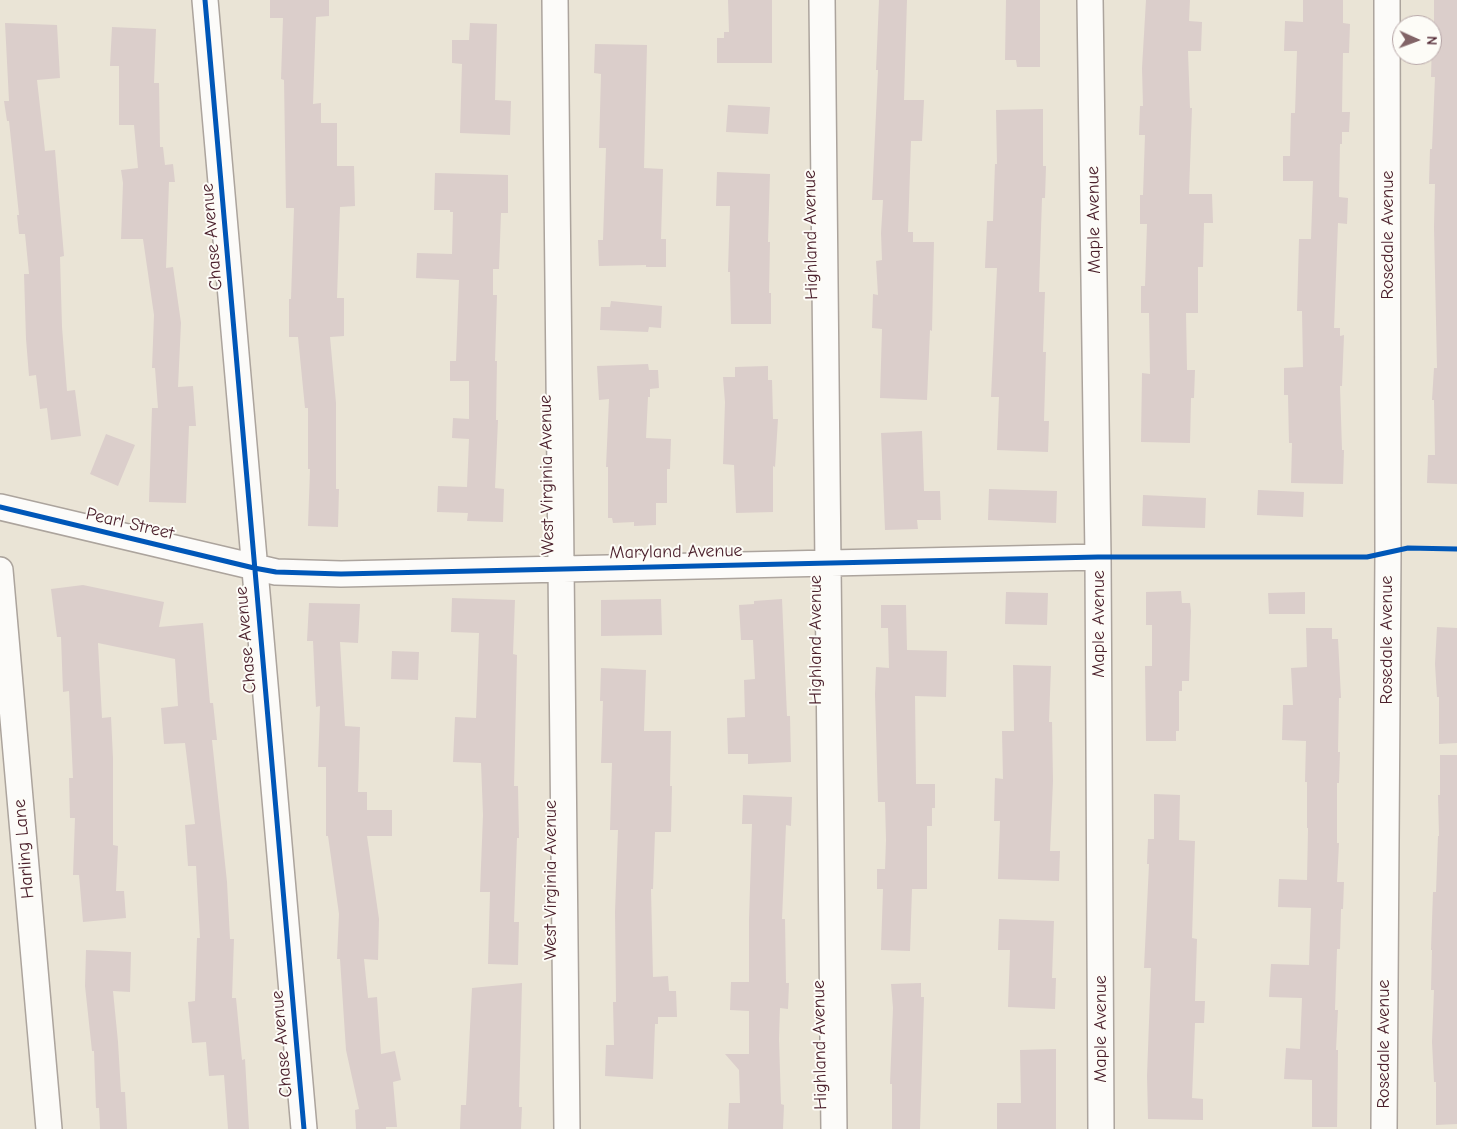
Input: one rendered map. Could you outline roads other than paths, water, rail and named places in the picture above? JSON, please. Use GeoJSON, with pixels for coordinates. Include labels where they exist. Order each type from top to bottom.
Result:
{"type":"FeatureCollection","features":[{"type":"Feature","properties":{"kind":"street","name":"Chase Avenue"},"geometry":{"type":"LineString","coordinates":[[205,0],[304,1129]]}},
{"type":"Feature","properties":{"kind":"street","name":"West Virginia Avenue"},"geometry":{"type":"LineString","coordinates":[[554,0],[567,1129]]}},
{"type":"Feature","properties":{"kind":"street","name":"Highland Avenue"},"geometry":{"type":"LineString","coordinates":[[822,0],[834,1129]]}},
{"type":"Feature","properties":{"kind":"street","name":"Maple Avenue"},"geometry":{"type":"LineString","coordinates":[[1090,0],[1098,557],[1101,1129]]}},
{"type":"Feature","properties":{"kind":"street","name":"Rosedale Avenue"},"geometry":{"type":"LineString","coordinates":[[1384,1129],[1388,563],[1387,0]]}},
{"type":"Feature","properties":{"kind":"street","name":"Pearl Street"},"geometry":{"type":"LineString","coordinates":[[0,507],[254,568]]}},
{"type":"Feature","properties":{"kind":"street","name":"Maryland Avenue"},"geometry":{"type":"LineString","coordinates":[[254,568],[276,572],[342,574],[1098,557]]}},
{"type":"Feature","properties":{"kind":"street","name":"Harling Lane"},"geometry":{"type":"LineString","coordinates":[[0,570],[49,1129]]}}]}
